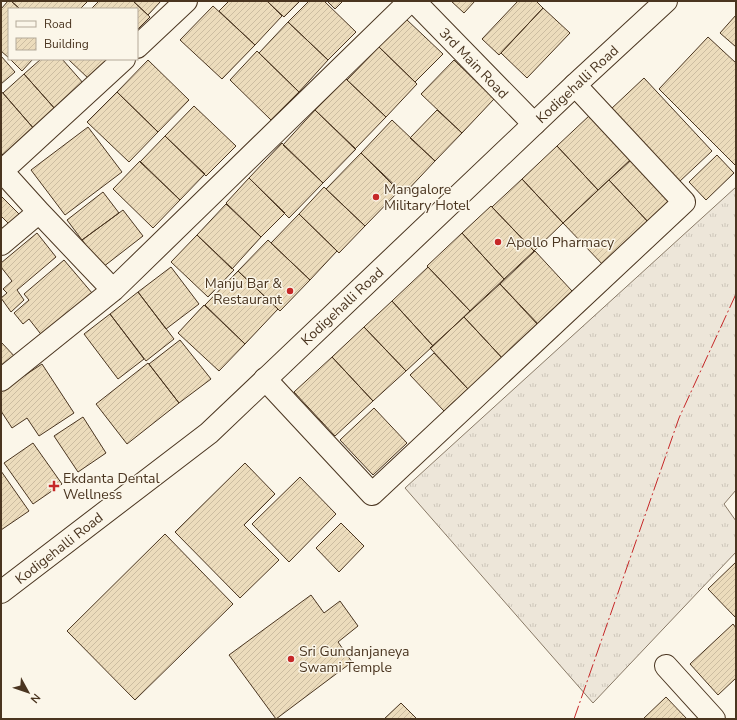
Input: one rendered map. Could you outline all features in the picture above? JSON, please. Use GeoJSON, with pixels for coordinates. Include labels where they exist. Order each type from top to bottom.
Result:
{"type":"FeatureCollection","features":[{"type":"Feature","properties":{"kind":"street"},"geometry":{"type":"LineString","coordinates":[[138,46],[186,1]]}},
{"type":"Feature","properties":{"kind":"street"},"geometry":{"type":"LineString","coordinates":[[1,380],[113,290],[410,1]]}},
{"type":"Feature","properties":{"kind":"street","name":"3rd Main Road"},"geometry":{"type":"LineString","coordinates":[[414,1],[534,124]]}},
{"type":"Feature","properties":{"kind":"street","name":"Kodigehalli Road"},"geometry":{"type":"LineString","coordinates":[[1,592],[209,433],[575,85],[659,3]]}},
{"type":"Feature","properties":{"kind":"street"},"geometry":{"type":"LineString","coordinates":[[113,290],[2,172],[123,60]]}},
{"type":"Feature","properties":{"kind":"street"},"geometry":{"type":"LineString","coordinates":[[265,379],[372,494],[684,202],[575,85]]}},
{"type":"Feature","properties":{"kind":"street"},"geometry":{"type":"LineString","coordinates":[[1,244],[39,212]]}},
{"type":"Feature","properties":{"kind":"street"},"geometry":{"type":"LineString","coordinates":[[666,666],[714,719]]}},
{"type":"Feature","properties":{"kind":"green space"},"geometry":{"type":"Polygon","coordinates":[[[736,187],[736,490],[724,504],[736,521],[736,552],[593,703],[405,488],[736,187]]]}},
{"type":"Feature","properties":{"kind":"building"},"geometry":{"type":"Polygon","coordinates":[[[8,1],[11,1],[19,8],[8,8],[8,57],[1,51],[1,9],[8,1]]]}},
{"type":"Feature","properties":{"kind":"building"},"geometry":{"type":"Polygon","coordinates":[[[11,1],[88,1],[81,8],[19,8],[11,1]]]}},
{"type":"Feature","properties":{"kind":"building"},"geometry":{"type":"Polygon","coordinates":[[[99,1],[133,1],[150,17],[138,29],[138,8],[92,8],[99,1]]]}},
{"type":"Feature","properties":{"kind":"building"},"geometry":{"type":"Polygon","coordinates":[[[133,1],[161,1],[148,15],[133,1]]]}},
{"type":"Feature","properties":{"kind":"building"},"geometry":{"type":"Polygon","coordinates":[[[229,1],[267,1],[282,16],[255,45],[219,11],[229,1]]]}},
{"type":"Feature","properties":{"kind":"building"},"geometry":{"type":"Polygon","coordinates":[[[267,1],[300,1],[284,17],[267,1]]]}},
{"type":"Feature","properties":{"kind":"building"},"geometry":{"type":"Polygon","coordinates":[[[309,1],[324,1],[356,32],[328,60],[288,22],[309,1]]]}},
{"type":"Feature","properties":{"kind":"building"},"geometry":{"type":"Polygon","coordinates":[[[327,1],[343,1],[335,9],[327,1]]]}},
{"type":"Feature","properties":{"kind":"building"},"geometry":{"type":"Polygon","coordinates":[[[451,1],[475,1],[464,13],[451,1]]]}},
{"type":"Feature","properties":{"kind":"building"},"geometry":{"type":"Polygon","coordinates":[[[518,1],[536,1],[543,8],[499,55],[482,39],[518,1]]]}},
{"type":"Feature","properties":{"kind":"building"},"geometry":{"type":"Polygon","coordinates":[[[213,6],[255,45],[222,79],[180,40],[213,6]]]}},
{"type":"Feature","properties":{"kind":"building"},"geometry":{"type":"Polygon","coordinates":[[[543,8],[570,33],[527,78],[501,53],[543,8]]]}},
{"type":"Feature","properties":{"kind":"building"},"geometry":{"type":"Polygon","coordinates":[[[736,15],[736,47],[720,33],[736,15]]]}},
{"type":"Feature","properties":{"kind":"building"},"geometry":{"type":"Polygon","coordinates":[[[406,19],[443,54],[415,82],[379,47],[406,19]]]}},
{"type":"Feature","properties":{"kind":"building"},"geometry":{"type":"Polygon","coordinates":[[[288,22],[328,60],[299,92],[259,53],[288,22]]]}},
{"type":"Feature","properties":{"kind":"building"},"geometry":{"type":"Polygon","coordinates":[[[708,37],[736,63],[736,166],[659,89],[708,37]]]}},
{"type":"Feature","properties":{"kind":"building"},"geometry":{"type":"Polygon","coordinates":[[[379,47],[417,84],[386,117],[347,80],[379,47]]]}},
{"type":"Feature","properties":{"kind":"building"},"geometry":{"type":"Polygon","coordinates":[[[257,51],[299,92],[271,120],[230,80],[257,51]]]}},
{"type":"Feature","properties":{"kind":"building"},"geometry":{"type":"Polygon","coordinates":[[[1,56],[15,72],[1,84],[1,56]]]}},
{"type":"Feature","properties":{"kind":"building"},"geometry":{"type":"Polygon","coordinates":[[[11,60],[32,60],[22,71],[11,60]]]}},
{"type":"Feature","properties":{"kind":"building"},"geometry":{"type":"Polygon","coordinates":[[[40,60],[63,60],[84,84],[55,109],[24,74],[40,60]]]}},
{"type":"Feature","properties":{"kind":"building"},"geometry":{"type":"Polygon","coordinates":[[[69,60],[109,60],[90,80],[69,60]]]}},
{"type":"Feature","properties":{"kind":"building"},"geometry":{"type":"Polygon","coordinates":[[[148,60],[189,100],[158,132],[117,92],[148,60]]]}},
{"type":"Feature","properties":{"kind":"building"},"geometry":{"type":"Polygon","coordinates":[[[454,60],[494,99],[462,133],[421,94],[454,60]]]}},
{"type":"Feature","properties":{"kind":"building"},"geometry":{"type":"Polygon","coordinates":[[[24,74],[57,111],[35,130],[3,93],[24,74]]]}},
{"type":"Feature","properties":{"kind":"building"},"geometry":{"type":"Polygon","coordinates":[[[644,78],[712,151],[679,182],[610,110],[644,78]]]}},
{"type":"Feature","properties":{"kind":"building"},"geometry":{"type":"Polygon","coordinates":[[[346,79],[386,117],[355,149],[315,110],[346,79]]]}},
{"type":"Feature","properties":{"kind":"building"},"geometry":{"type":"Polygon","coordinates":[[[1,91],[35,130],[5,157],[1,153],[1,91]]]}},
{"type":"Feature","properties":{"kind":"building"},"geometry":{"type":"Polygon","coordinates":[[[117,92],[158,132],[129,162],[87,122],[117,92]]]}},
{"type":"Feature","properties":{"kind":"building"},"geometry":{"type":"Polygon","coordinates":[[[194,106],[236,146],[206,176],[165,136],[194,106]]]}},
{"type":"Feature","properties":{"kind":"building"},"geometry":{"type":"Polygon","coordinates":[[[315,110],[356,149],[323,183],[283,145],[315,110]]]}},
{"type":"Feature","properties":{"kind":"building"},"geometry":{"type":"Polygon","coordinates":[[[437,110],[462,133],[435,161],[410,138],[437,110]]]}},
{"type":"Feature","properties":{"kind":"building"},"geometry":{"type":"Polygon","coordinates":[[[590,115],[631,159],[598,190],[557,146],[590,115]]]}},
{"type":"Feature","properties":{"kind":"building"},"geometry":{"type":"Polygon","coordinates":[[[392,120],[435,161],[404,194],[361,153],[392,120]]]}},
{"type":"Feature","properties":{"kind":"building"},"geometry":{"type":"Polygon","coordinates":[[[88,127],[122,172],[65,215],[31,170],[88,127]]]}},
{"type":"Feature","properties":{"kind":"building"},"geometry":{"type":"Polygon","coordinates":[[[165,136],[205,174],[180,200],[140,162],[165,136]]]}},
{"type":"Feature","properties":{"kind":"building"},"geometry":{"type":"Polygon","coordinates":[[[282,143],[323,183],[289,218],[249,178],[282,143]]]}},
{"type":"Feature","properties":{"kind":"building"},"geometry":{"type":"Polygon","coordinates":[[[557,146],[598,190],[563,223],[522,179],[557,146]]]}},
{"type":"Feature","properties":{"kind":"building"},"geometry":{"type":"Polygon","coordinates":[[[361,153],[399,191],[365,226],[326,189],[361,153]]]}},
{"type":"Feature","properties":{"kind":"building"},"geometry":{"type":"Polygon","coordinates":[[[717,155],[734,173],[706,200],[689,182],[717,155]]]}},
{"type":"Feature","properties":{"kind":"building"},"geometry":{"type":"Polygon","coordinates":[[[631,160],[672,203],[650,224],[609,180],[631,160]]]}},
{"type":"Feature","properties":{"kind":"building"},"geometry":{"type":"Polygon","coordinates":[[[140,161],[180,200],[153,228],[113,189],[140,161]]]}},
{"type":"Feature","properties":{"kind":"building"},"geometry":{"type":"Polygon","coordinates":[[[249,178],[285,213],[261,237],[226,203],[249,178]]]}},
{"type":"Feature","properties":{"kind":"building"},"geometry":{"type":"Polygon","coordinates":[[[522,179],[563,223],[534,251],[492,207],[522,179]]]}},
{"type":"Feature","properties":{"kind":"building"},"geometry":{"type":"Polygon","coordinates":[[[609,180],[650,224],[605,267],[563,223],[609,180]]]}},
{"type":"Feature","properties":{"kind":"building"},"geometry":{"type":"Polygon","coordinates":[[[324,187],[365,226],[339,253],[299,214],[324,187]]]}},
{"type":"Feature","properties":{"kind":"building"},"geometry":{"type":"Polygon","coordinates":[[[103,192],[119,213],[82,240],[67,220],[103,192]]]}},
{"type":"Feature","properties":{"kind":"building"},"geometry":{"type":"Polygon","coordinates":[[[1,196],[21,216],[11,226],[1,216],[1,196]]]}},
{"type":"Feature","properties":{"kind":"building"},"geometry":{"type":"Polygon","coordinates":[[[226,204],[261,237],[232,269],[197,235],[226,204]]]}},
{"type":"Feature","properties":{"kind":"building","name":"Apollo Pharmacy"},"geometry":{"type":"Polygon","coordinates":[[[491,206],[534,251],[504,279],[462,233],[491,206]]]}},
{"type":"Feature","properties":{"kind":"building"},"geometry":{"type":"Polygon","coordinates":[[[123,210],[143,236],[103,267],[82,240],[123,210]]]}},
{"type":"Feature","properties":{"kind":"building"},"geometry":{"type":"Polygon","coordinates":[[[299,214],[337,251],[310,280],[271,243],[299,214]]]}},
{"type":"Feature","properties":{"kind":"building"},"geometry":{"type":"Polygon","coordinates":[[[37,233],[56,257],[17,290],[24,300],[11,312],[1,298],[7,293],[3,289],[12,281],[1,267],[1,263],[37,233]]]}},
{"type":"Feature","properties":{"kind":"building"},"geometry":{"type":"Polygon","coordinates":[[[462,233],[504,279],[470,311],[427,266],[462,233]]]}},
{"type":"Feature","properties":{"kind":"building"},"geometry":{"type":"Polygon","coordinates":[[[197,235],[234,270],[208,297],[171,262],[197,235]]]}},
{"type":"Feature","properties":{"kind":"building"},"geometry":{"type":"Polygon","coordinates":[[[268,240],[310,280],[280,311],[238,271],[268,240]]]}},
{"type":"Feature","properties":{"kind":"building"},"geometry":{"type":"Polygon","coordinates":[[[535,251],[572,291],[537,324],[500,284],[535,251]]]}},
{"type":"Feature","properties":{"kind":"building"},"geometry":{"type":"Polygon","coordinates":[[[64,260],[98,300],[47,342],[29,319],[23,324],[14,313],[29,300],[24,294],[64,260]]]}},
{"type":"Feature","properties":{"kind":"building"},"geometry":{"type":"Polygon","coordinates":[[[171,267],[199,304],[166,329],[138,292],[171,267]]]}},
{"type":"Feature","properties":{"kind":"building"},"geometry":{"type":"Polygon","coordinates":[[[428,267],[470,311],[433,346],[392,301],[428,267]]]}},
{"type":"Feature","properties":{"kind":"building"},"geometry":{"type":"Polygon","coordinates":[[[238,271],[278,309],[245,344],[205,305],[238,271]]]}},
{"type":"Feature","properties":{"kind":"building"},"geometry":{"type":"Polygon","coordinates":[[[500,284],[540,326],[504,360],[464,317],[500,284]]]}},
{"type":"Feature","properties":{"kind":"building"},"geometry":{"type":"Polygon","coordinates":[[[138,292],[174,339],[146,361],[110,314],[138,292]]]}},
{"type":"Feature","properties":{"kind":"building"},"geometry":{"type":"Polygon","coordinates":[[[392,301],[433,346],[406,371],[364,327],[392,301]]]}},
{"type":"Feature","properties":{"kind":"building"},"geometry":{"type":"Polygon","coordinates":[[[204,305],[245,344],[219,371],[178,333],[204,305]]]}},
{"type":"Feature","properties":{"kind":"building"},"geometry":{"type":"Polygon","coordinates":[[[110,314],[144,359],[118,379],[84,334],[110,314]]]}},
{"type":"Feature","properties":{"kind":"building"},"geometry":{"type":"Polygon","coordinates":[[[464,317],[504,360],[468,389],[430,348],[464,317]]]}},
{"type":"Feature","properties":{"kind":"building"},"geometry":{"type":"Polygon","coordinates":[[[364,327],[406,371],[373,401],[332,357],[364,327]]]}},
{"type":"Feature","properties":{"kind":"building"},"geometry":{"type":"Polygon","coordinates":[[[180,340],[211,379],[179,403],[149,364],[180,340]]]}},
{"type":"Feature","properties":{"kind":"building"},"geometry":{"type":"Polygon","coordinates":[[[1,342],[18,360],[1,376],[1,342]]]}},
{"type":"Feature","properties":{"kind":"building"},"geometry":{"type":"Polygon","coordinates":[[[434,353],[468,389],[444,411],[410,375],[434,353]]]}},
{"type":"Feature","properties":{"kind":"building"},"geometry":{"type":"Polygon","coordinates":[[[332,357],[373,401],[335,436],[294,392],[332,357]]]}},
{"type":"Feature","properties":{"kind":"building"},"geometry":{"type":"Polygon","coordinates":[[[148,363],[179,403],[127,444],[96,404],[148,363]]]}},
{"type":"Feature","properties":{"kind":"building"},"geometry":{"type":"Polygon","coordinates":[[[42,364],[74,413],[39,436],[27,418],[12,428],[1,411],[1,391],[42,364]]]}},
{"type":"Feature","properties":{"kind":"building"},"geometry":{"type":"Polygon","coordinates":[[[374,408],[407,443],[373,475],[340,440],[374,408]]]}},
{"type":"Feature","properties":{"kind":"building"},"geometry":{"type":"Polygon","coordinates":[[[83,417],[106,453],[78,472],[54,436],[83,417]]]}},
{"type":"Feature","properties":{"kind":"building"},"geometry":{"type":"Polygon","coordinates":[[[33,443],[62,484],[33,504],[4,463],[33,443]]]}},
{"type":"Feature","properties":{"kind":"building"},"geometry":{"type":"Polygon","coordinates":[[[245,463],[275,494],[244,525],[279,560],[240,598],[175,532],[245,463]]]}},
{"type":"Feature","properties":{"kind":"building"},"geometry":{"type":"Polygon","coordinates":[[[1,471],[29,511],[1,530],[1,471]]]}},
{"type":"Feature","properties":{"kind":"building"},"geometry":{"type":"Polygon","coordinates":[[[300,477],[336,514],[289,562],[252,524],[300,477]]]}},
{"type":"Feature","properties":{"kind":"building"},"geometry":{"type":"Polygon","coordinates":[[[341,523],[364,546],[339,572],[316,548],[341,523]]]}},
{"type":"Feature","properties":{"kind":"building"},"geometry":{"type":"Polygon","coordinates":[[[165,534],[233,604],[135,700],[67,631],[165,534]]]}},
{"type":"Feature","properties":{"kind":"building"},"geometry":{"type":"Polygon","coordinates":[[[736,562],[736,616],[735,617],[708,589],[736,562]]]}},
{"type":"Feature","properties":{"kind":"building","name":"Sri Gundanjaneya Swami Temple"},"geometry":{"type":"Polygon","coordinates":[[[311,595],[324,613],[340,601],[358,626],[338,642],[352,662],[276,719],[229,655],[311,595]]]}},
{"type":"Feature","properties":{"kind":"building"},"geometry":{"type":"Polygon","coordinates":[[[733,624],[736,628],[736,678],[718,695],[690,664],[733,624]]]}},
{"type":"Feature","properties":{"kind":"building"},"geometry":{"type":"Polygon","coordinates":[[[666,697],[687,719],[643,719],[666,697]]]}},
{"type":"Feature","properties":{"kind":"building"},"geometry":{"type":"Polygon","coordinates":[[[401,703],[417,719],[384,719],[401,703]]]}},
{"type":"Feature","properties":{"kind":"power"},"geometry":{"type":"LineString","coordinates":[[574,719],[679,418],[736,294]]}},
{"type":"Feature","properties":{"kind":"place","name":"Mangalore Military Hotel"},"geometry":{"type":"Point","coordinates":[376,197]}},
{"type":"Feature","properties":{"kind":"place","name":"Apollo Pharmacy"},"geometry":{"type":"Point","coordinates":[498,242]}},
{"type":"Feature","properties":{"kind":"place","name":"Manju Bar & Restaurant"},"geometry":{"type":"Point","coordinates":[290,291]}},
{"type":"Feature","properties":{"kind":"place","name":"Ekdanta Dental Wellness"},"geometry":{"type":"Point","coordinates":[54,486]}},
{"type":"Feature","properties":{"kind":"place","name":"Sri Gundanjaneya Swami Temple"},"geometry":{"type":"Point","coordinates":[291,659]}}]}
